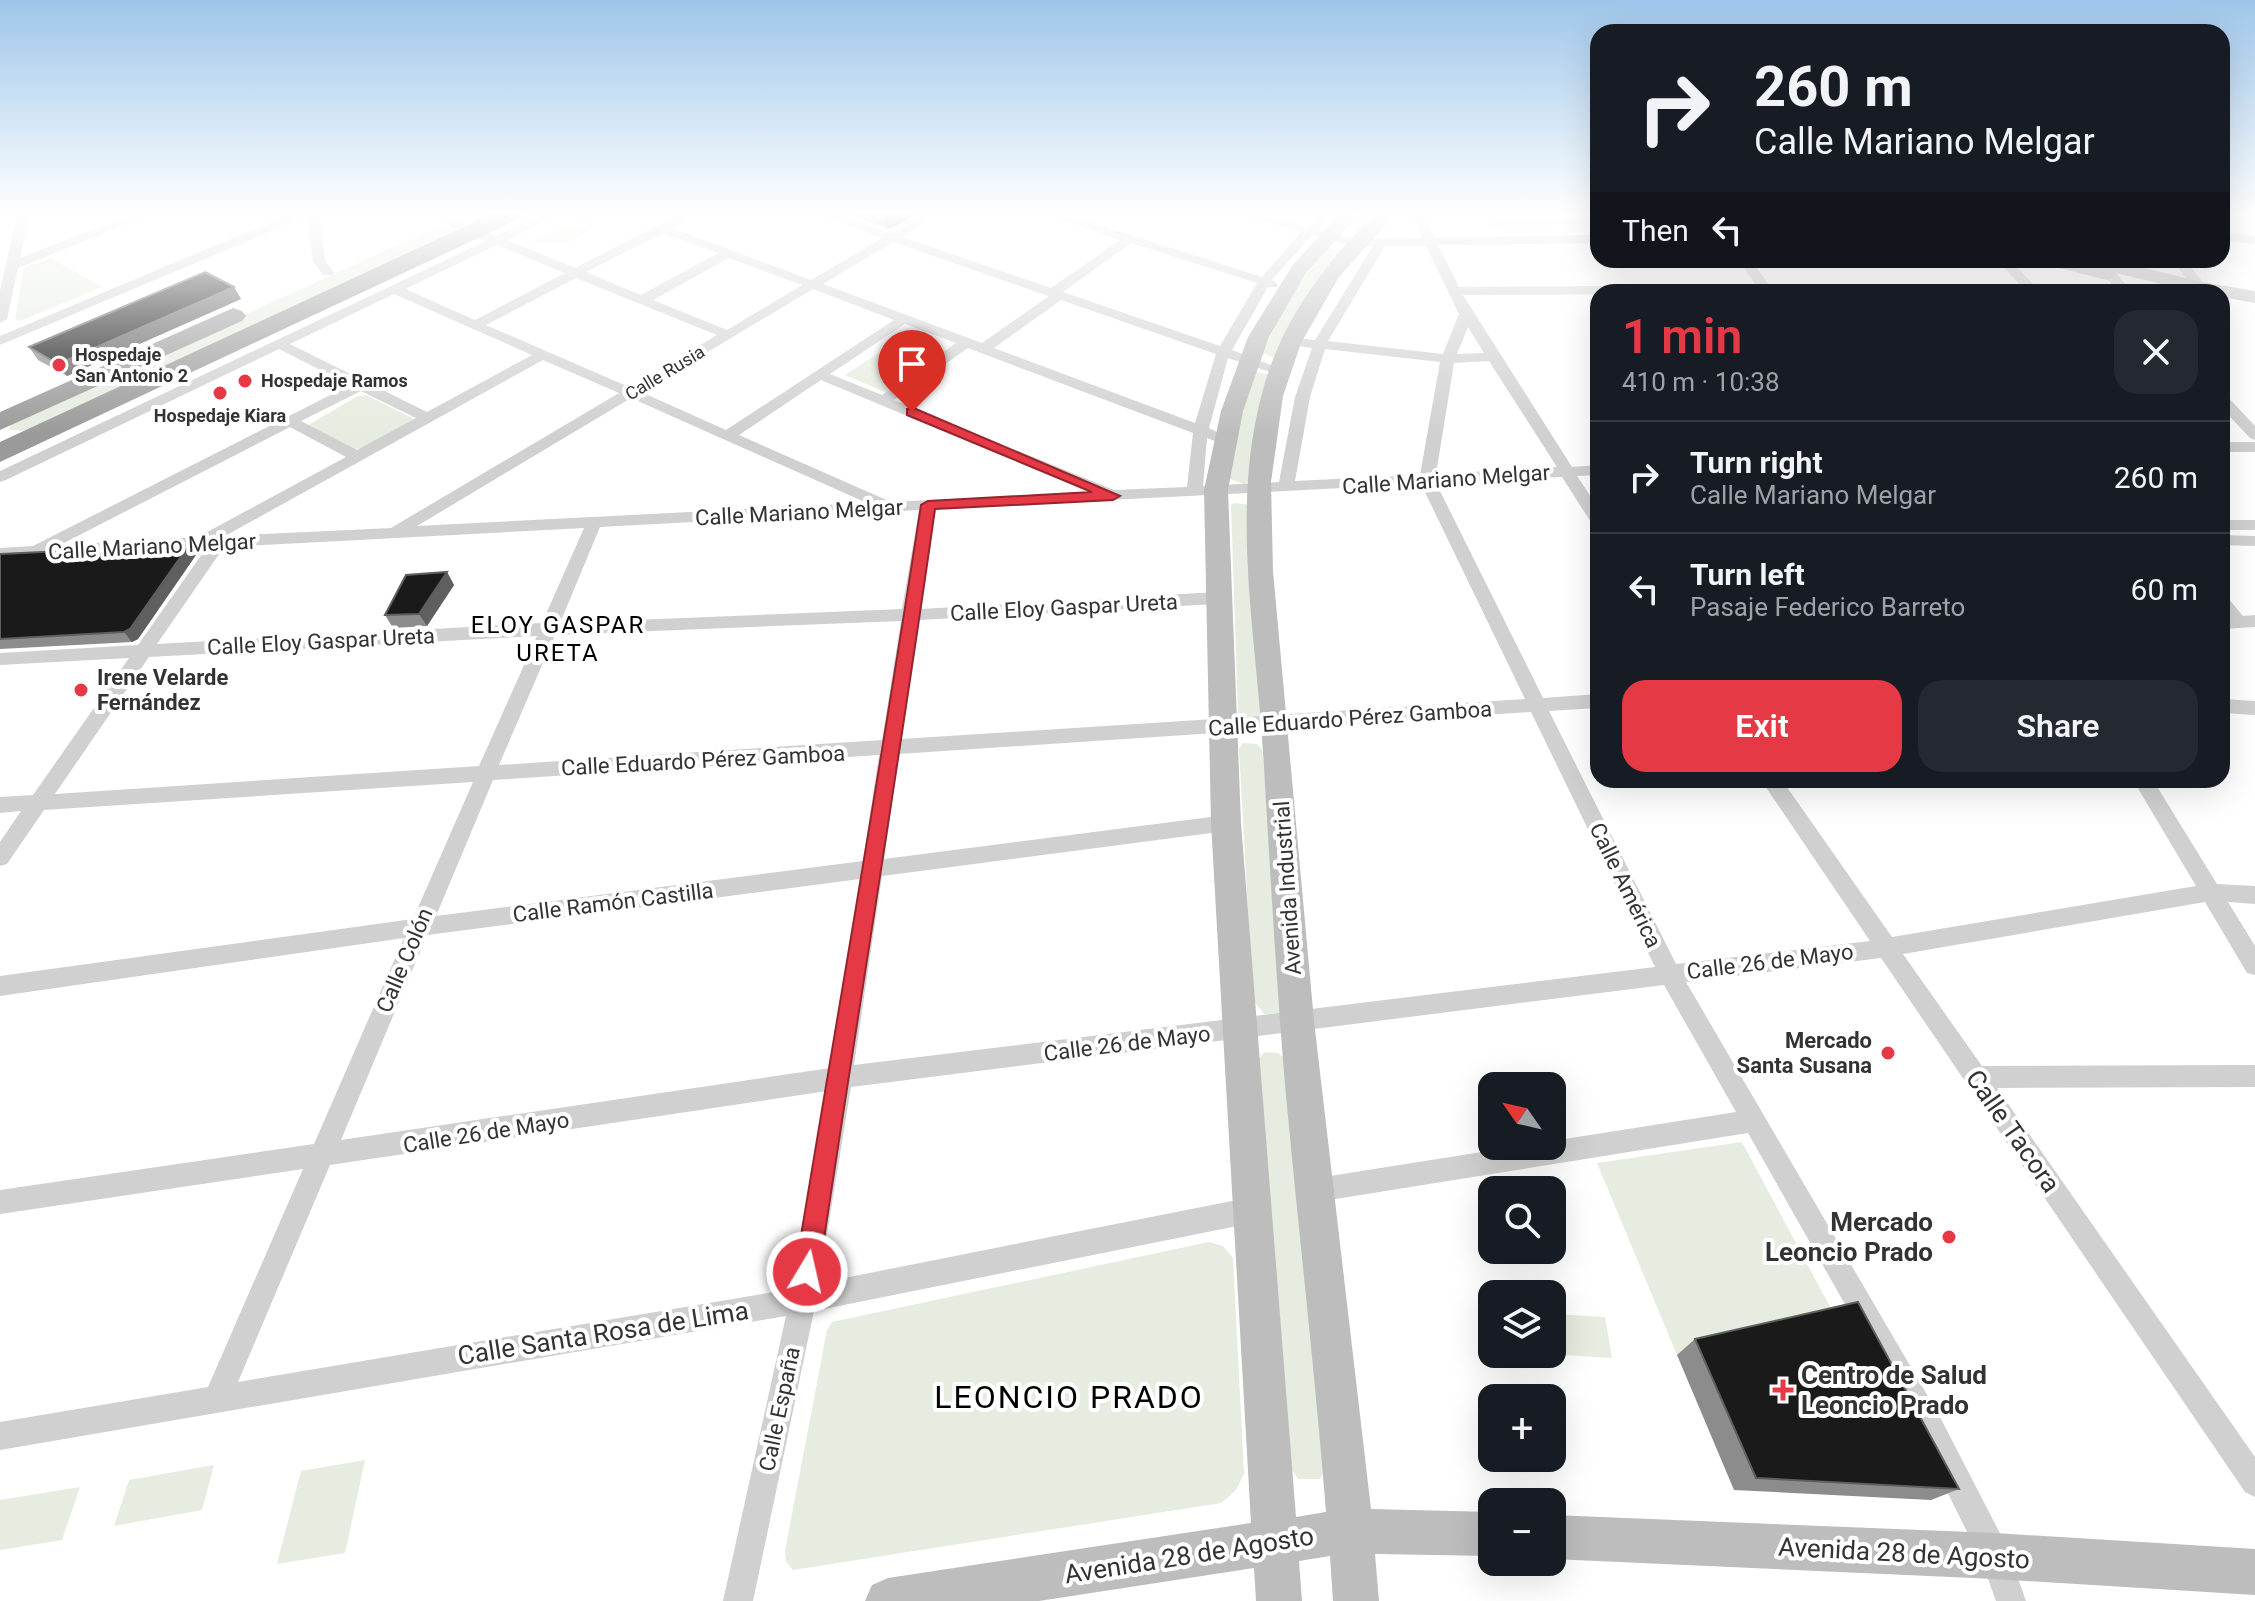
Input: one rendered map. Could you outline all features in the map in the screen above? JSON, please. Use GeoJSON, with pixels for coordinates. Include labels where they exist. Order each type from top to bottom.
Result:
{"type":"FeatureCollection","features":[{"type":"Feature","properties":{"kind":"highway"},"geometry":{"type":"LineString","coordinates":[[4,447],[343,286]]}},
{"type":"Feature","properties":{"kind":"highway"},"geometry":{"type":"LineString","coordinates":[[0,422],[257,305]]}},
{"type":"Feature","properties":{"kind":"main road"},"geometry":{"type":"LineString","coordinates":[[1274,286],[1248,360],[1211,435],[1206,490],[1217,598],[1226,823],[1279,1601]]}},
{"type":"Feature","properties":{"kind":"main road","name":"Avenida Industrial"},"geometry":{"type":"LineString","coordinates":[[1321,286],[1290,341],[1265,427],[1273,489],[1263,593],[1297,1023],[1317,1190],[1356,1601]]}},
{"type":"Feature","properties":{"kind":"main road"},"geometry":{"type":"LineString","coordinates":[[2230,294],[2255,297]]}},
{"type":"Feature","properties":{"kind":"main road"},"geometry":{"type":"LineString","coordinates":[[2230,303],[2255,307]]}},
{"type":"Feature","properties":{"kind":"main road","name":"Avenida 28 de Agosto"},"geometry":{"type":"LineString","coordinates":[[888,1601],[1349,1531],[1478,1534]]}},
{"type":"Feature","properties":{"kind":"main road","name":"Avenida 28 de Agosto"},"geometry":{"type":"LineString","coordinates":[[1566,1538],[1995,1556],[2255,1572]]}},
{"type":"Feature","properties":{"kind":"street"},"geometry":{"type":"LineString","coordinates":[[1,312],[7,286]]}},
{"type":"Feature","properties":{"kind":"street"},"geometry":{"type":"LineString","coordinates":[[0,341],[132,286]]}},
{"type":"Feature","properties":{"kind":"street"},"geometry":{"type":"LineString","coordinates":[[0,477],[398,286]]}},
{"type":"Feature","properties":{"kind":"street"},"geometry":{"type":"LineString","coordinates":[[475,325],[551,286]]}},
{"type":"Feature","properties":{"kind":"street"},"geometry":{"type":"LineString","coordinates":[[607,286],[728,335]]}},
{"type":"Feature","properties":{"kind":"street"},"geometry":{"type":"LineString","coordinates":[[642,300],[668,286]]}},
{"type":"Feature","properties":{"kind":"street","name":"Calle Rusia"},"geometry":{"type":"LineString","coordinates":[[394,533],[812,286]]}},
{"type":"Feature","properties":{"kind":"street"},"geometry":{"type":"LineString","coordinates":[[815,286],[1211,435],[1222,353],[1273,286]]}},
{"type":"Feature","properties":{"kind":"street"},"geometry":{"type":"LineString","coordinates":[[1032,286],[1279,371]]}},
{"type":"Feature","properties":{"kind":"street"},"geometry":{"type":"LineString","coordinates":[[983,349],[1067,286]]}},
{"type":"Feature","properties":{"kind":"street"},"geometry":{"type":"LineString","coordinates":[[1273,489],[1320,345],[1353,286]]}},
{"type":"Feature","properties":{"kind":"street"},"geometry":{"type":"LineString","coordinates":[[1452,286],[1466,314],[1590,508]]}},
{"type":"Feature","properties":{"kind":"street"},"geometry":{"type":"LineString","coordinates":[[394,289],[889,507]]}},
{"type":"Feature","properties":{"kind":"street"},"geometry":{"type":"LineString","coordinates":[[1455,291],[1590,291]]}},
{"type":"Feature","properties":{"kind":"street"},"geometry":{"type":"LineString","coordinates":[[1427,481],[1448,359],[1466,314]]}},
{"type":"Feature","properties":{"kind":"street"},"geometry":{"type":"LineString","coordinates":[[727,436],[904,319]]}},
{"type":"Feature","properties":{"kind":"street"},"geometry":{"type":"LineString","coordinates":[[1290,341],[1448,359],[1494,357]]}},
{"type":"Feature","properties":{"kind":"street"},"geometry":{"type":"LineString","coordinates":[[884,401],[967,342]]}},
{"type":"Feature","properties":{"kind":"street"},"geometry":{"type":"LineString","coordinates":[[280,344],[427,418]]}},
{"type":"Feature","properties":{"kind":"street"},"geometry":{"type":"LineString","coordinates":[[0,858],[144,650],[210,543],[356,456],[542,355]]}},
{"type":"Feature","properties":{"kind":"street"},"geometry":{"type":"LineString","coordinates":[[820,375],[1113,496]]}},
{"type":"Feature","properties":{"kind":"street"},"geometry":{"type":"LineString","coordinates":[[35,551],[361,385]]}},
{"type":"Feature","properties":{"kind":"street"},"geometry":{"type":"LineString","coordinates":[[2230,408],[2255,435]]}},
{"type":"Feature","properties":{"kind":"street"},"geometry":{"type":"LineString","coordinates":[[290,421],[356,456]]}},
{"type":"Feature","properties":{"kind":"street"},"geometry":{"type":"LineString","coordinates":[[2230,447],[2255,447]]}},
{"type":"Feature","properties":{"kind":"street","name":"Calle Mariano Melgar"},"geometry":{"type":"LineString","coordinates":[[0,553],[1590,470]]}},
{"type":"Feature","properties":{"kind":"street","name":"Calle América"},"geometry":{"type":"LineString","coordinates":[[1427,481],[1669,973],[1930,1427],[1995,1556],[2011,1601]]}},
{"type":"Feature","properties":{"kind":"street","name":"Calle España"},"geometry":{"type":"LineString","coordinates":[[738,1601],[803,1300],[928,505]]}},
{"type":"Feature","properties":{"kind":"street","name":"Calle Colón"},"geometry":{"type":"LineString","coordinates":[[217,1398],[594,523]]}},
{"type":"Feature","properties":{"kind":"street"},"geometry":{"type":"LineString","coordinates":[[2230,525],[2255,525]]}},
{"type":"Feature","properties":{"kind":"street"},"geometry":{"type":"LineString","coordinates":[[2230,540],[2255,541]]}},
{"type":"Feature","properties":{"kind":"street","name":"Calle Eloy Gaspar Ureta"},"geometry":{"type":"LineString","coordinates":[[0,659],[549,629],[910,615],[1217,598]]}},
{"type":"Feature","properties":{"kind":"street","name":"Calle Eduardo Pérez Gamboa"},"geometry":{"type":"LineString","coordinates":[[0,805],[1222,728],[1590,702]]}},
{"type":"Feature","properties":{"kind":"street"},"geometry":{"type":"LineString","coordinates":[[2230,706],[2255,708]]}},
{"type":"Feature","properties":{"kind":"street","name":"Calle Tacora"},"geometry":{"type":"LineString","coordinates":[[1776,788],[2255,1482]]}},
{"type":"Feature","properties":{"kind":"street"},"geometry":{"type":"LineString","coordinates":[[2148,788],[2255,966]]}},
{"type":"Feature","properties":{"kind":"street","name":"Calle Ramón Castilla"},"geometry":{"type":"LineString","coordinates":[[0,986],[419,927],[1226,823]]}},
{"type":"Feature","properties":{"kind":"street","name":"Calle 26 de Mayo"},"geometry":{"type":"LineString","coordinates":[[0,1202],[319,1158],[839,1078],[1884,948],[2211,892],[2255,895]]}},
{"type":"Feature","properties":{"kind":"street"},"geometry":{"type":"LineString","coordinates":[[1976,1077],[2255,1076]]}},
{"type":"Feature","properties":{"kind":"street"},"geometry":{"type":"LineString","coordinates":[[1317,1190],[1752,1121]]}},
{"type":"Feature","properties":{"kind":"street","name":"Calle Santa Rosa de Lima"},"geometry":{"type":"LineString","coordinates":[[0,1436],[803,1300],[1252,1210]]}},
{"type":"Feature","properties":{"kind":"shaded area"},"geometry":{"type":"Polygon","coordinates":[[[21,286],[102,287],[20,321],[15,319],[21,286]]]}},
{"type":"Feature","properties":{"kind":"shaded area"},"geometry":{"type":"Polygon","coordinates":[[[308,286],[341,286],[29,431],[9,430],[12,421],[308,286]]]}},
{"type":"Feature","properties":{"kind":"shaded area"},"geometry":{"type":"Polygon","coordinates":[[[1298,286],[1317,286],[1276,359],[1263,353],[1287,301],[1298,286]]]}},
{"type":"Feature","properties":{"kind":"shaded area"},"geometry":{"type":"Polygon","coordinates":[[[903,337],[945,352],[887,393],[845,375],[903,337]]]}},
{"type":"Feature","properties":{"kind":"shaded area"},"geometry":{"type":"Polygon","coordinates":[[[1253,374],[1270,375],[1251,480],[1244,484],[1227,478],[1237,425],[1253,374]]]}},
{"type":"Feature","properties":{"kind":"shaded area"},"geometry":{"type":"Polygon","coordinates":[[[366,395],[414,419],[368,448],[354,449],[308,425],[358,396],[366,395]]]}},
{"type":"Feature","properties":{"kind":"shaded area"},"geometry":{"type":"Polygon","coordinates":[[[1231,505],[1250,505],[1264,709],[1259,717],[1238,713],[1231,505]]]}},
{"type":"Feature","properties":{"kind":"shaded area"},"geometry":{"type":"Polygon","coordinates":[[[1243,743],[1257,744],[1262,749],[1286,1005],[1278,1013],[1264,1014],[1253,1000],[1239,749],[1243,743]]]}},
{"type":"Feature","properties":{"kind":"shaded area"},"geometry":{"type":"Polygon","coordinates":[[[1265,1052],[1278,1053],[1287,1061],[1326,1467],[1320,1479],[1298,1479],[1289,1465],[1258,1059],[1265,1052]]]}},
{"type":"Feature","properties":{"kind":"shaded area"},"geometry":{"type":"Polygon","coordinates":[[[1742,1142],[1836,1318],[1677,1355],[1597,1163],[1742,1142]]]}},
{"type":"Feature","properties":{"kind":"shaded area","name":"LEONCIO PRADO"},"geometry":{"type":"Polygon","coordinates":[[[1209,1242],[1223,1246],[1233,1258],[1244,1474],[1236,1490],[1221,1503],[793,1570],[786,1562],[785,1551],[827,1330],[832,1322],[1209,1242]]]}},
{"type":"Feature","properties":{"kind":"shaded area"},"geometry":{"type":"Polygon","coordinates":[[[1566,1315],[1605,1317],[1612,1358],[1566,1355],[1566,1315]]]}},
{"type":"Feature","properties":{"kind":"shaded area"},"geometry":{"type":"Polygon","coordinates":[[[365,1460],[345,1553],[277,1564],[301,1471],[365,1460]]]}},
{"type":"Feature","properties":{"kind":"shaded area"},"geometry":{"type":"Polygon","coordinates":[[[214,1465],[202,1510],[114,1526],[129,1480],[214,1465]]]}},
{"type":"Feature","properties":{"kind":"shaded area"},"geometry":{"type":"Polygon","coordinates":[[[80,1487],[62,1540],[0,1550],[0,1500],[80,1487]]]}},
{"type":"Feature","properties":{"kind":"building"},"geometry":{"type":"Polygon","coordinates":[[[173,286],[234,287],[58,364],[29,347],[173,286]]]}},
{"type":"Feature","properties":{"kind":"building"},"geometry":{"type":"Polygon","coordinates":[[[189,545],[130,629],[124,632],[0,639],[0,554],[189,545]]]}},
{"type":"Feature","properties":{"kind":"building"},"geometry":{"type":"Polygon","coordinates":[[[447,572],[419,614],[385,615],[406,575],[447,572]]]}},
{"type":"Feature","properties":{"kind":"building","name":"Centro de Salud Leoncio Prado"},"geometry":{"type":"Polygon","coordinates":[[[1858,1302],[1959,1489],[1756,1478],[1695,1339],[1858,1302]]]}},
{"type":"Feature","properties":{"kind":"place","name":"Hospedaje San Antonio 2"},"geometry":{"type":"Point","coordinates":[59,365]}},
{"type":"Feature","properties":{"kind":"place","name":"Hospedaje Ramos"},"geometry":{"type":"Point","coordinates":[245,381]}},
{"type":"Feature","properties":{"kind":"place","name":"Hospedaje Kiara"},"geometry":{"type":"Point","coordinates":[220,393]}},
{"type":"Feature","properties":{"kind":"place","name":"Irene Velarde Fernández"},"geometry":{"type":"Point","coordinates":[81,690]}},
{"type":"Feature","properties":{"kind":"place","name":"Mercado Santa Susana"},"geometry":{"type":"Point","coordinates":[1888,1053]}},
{"type":"Feature","properties":{"kind":"place","name":"Mercado Leoncio Prado"},"geometry":{"type":"Point","coordinates":[1949,1237]}},
{"type":"Feature","properties":{"kind":"place","name":"Centro de Salud Leoncio Prado"},"geometry":{"type":"Point","coordinates":[1783,1390]}},
{"type":"Feature","properties":{"kind":"district","name":"ELOY GASPAR URETA"},"geometry":{"type":"Point","coordinates":[558,639]}},
{"type":"Feature","properties":{"kind":"district","name":"LEONCIO PRADO"},"geometry":{"type":"Point","coordinates":[1069,1397]}},
{"type":"Feature","properties":{"kind":"route"},"geometry":{"type":"LineString","coordinates":[[807,1272],[870,869],[892,749],[928,505],[1113,496],[912,412]]}}]}
